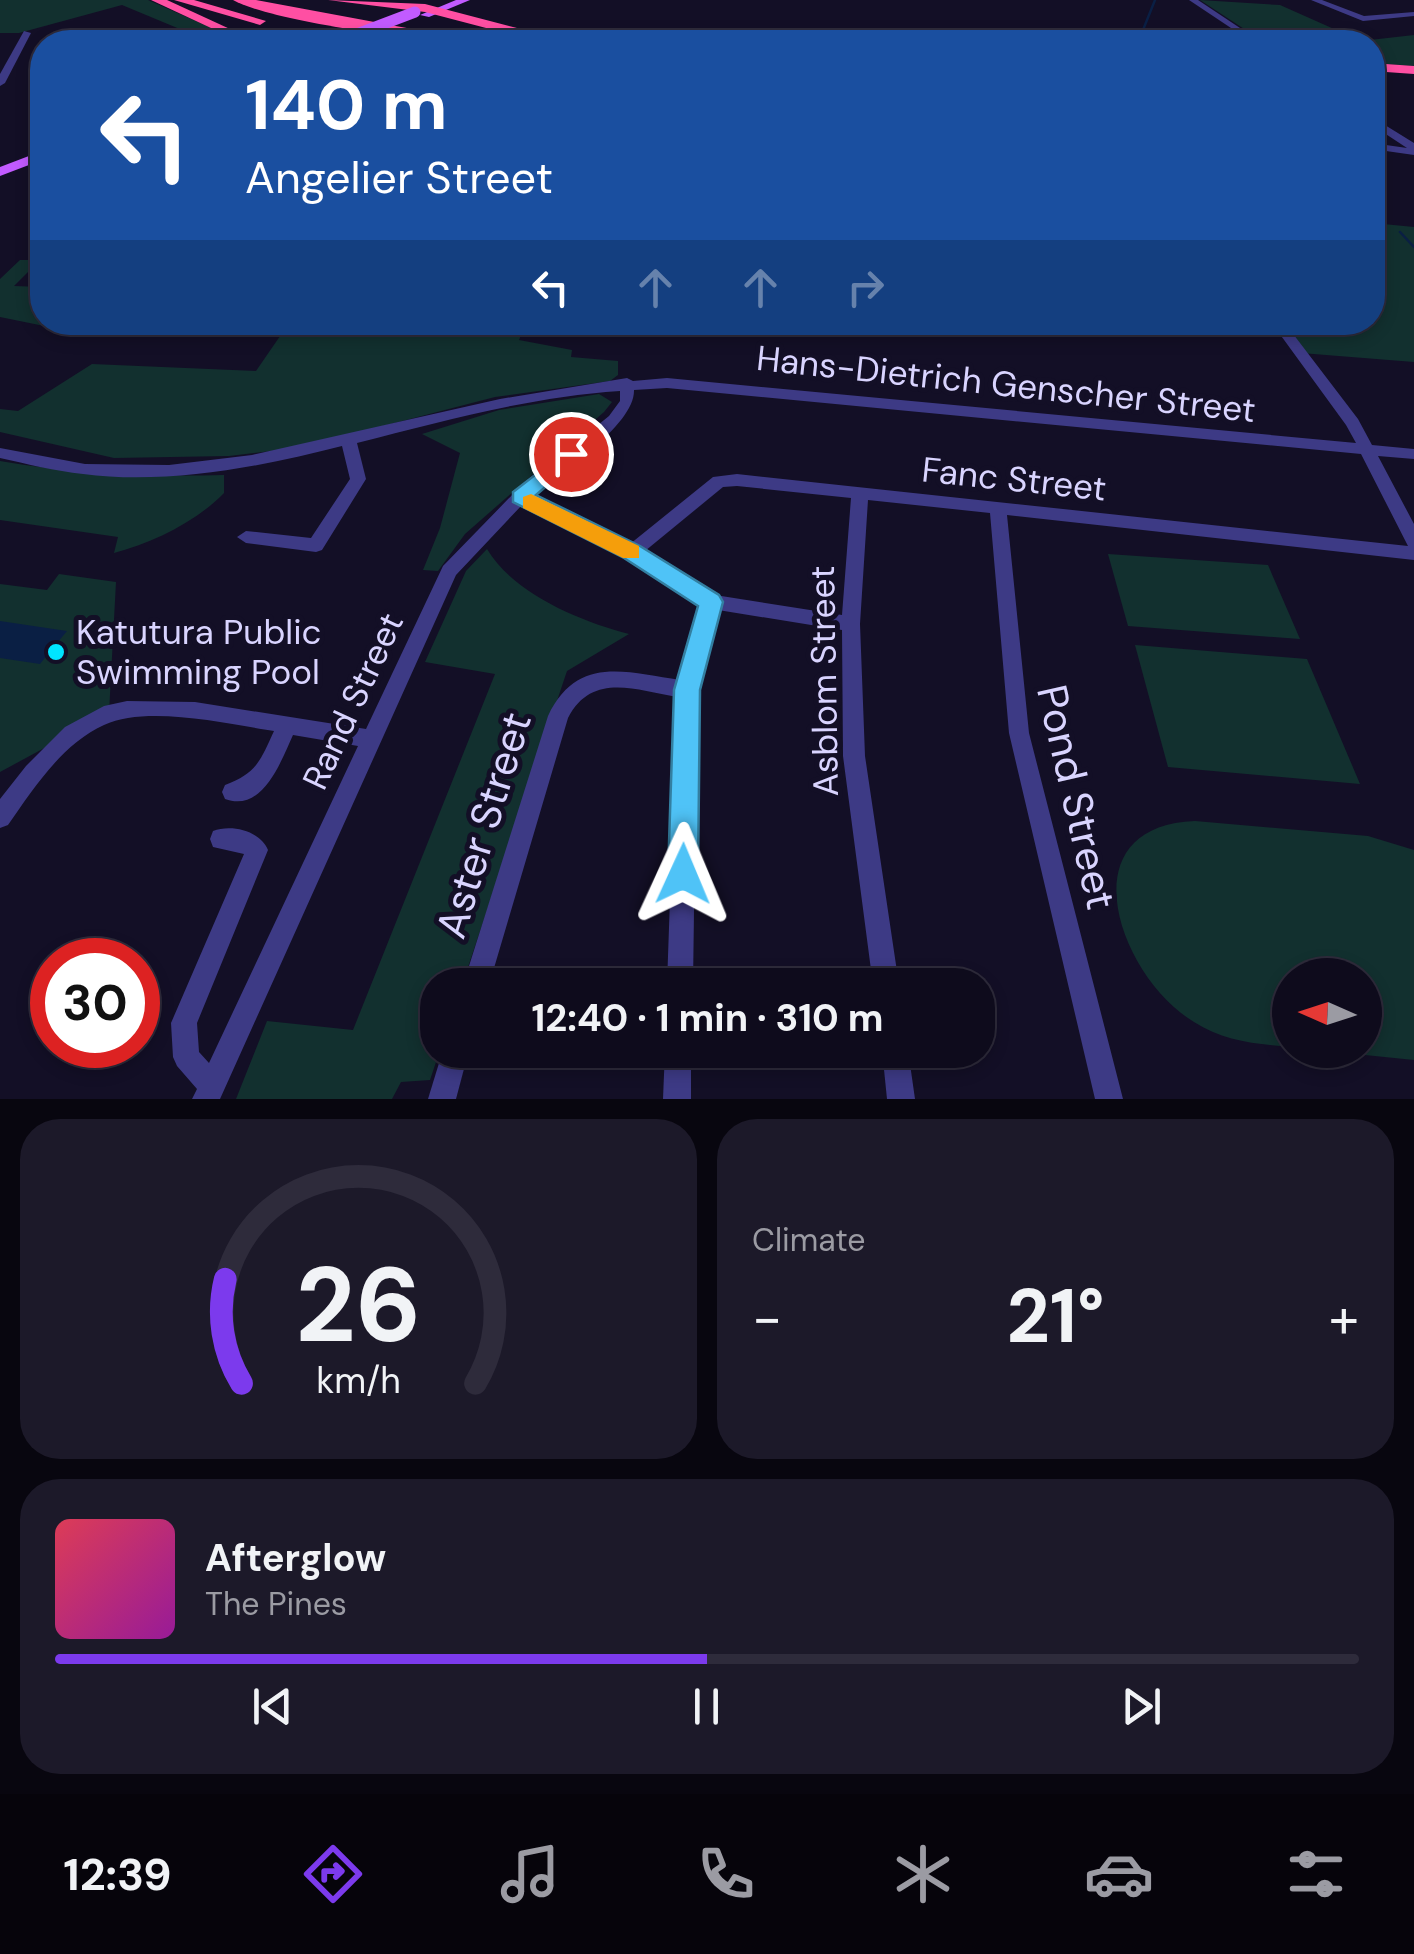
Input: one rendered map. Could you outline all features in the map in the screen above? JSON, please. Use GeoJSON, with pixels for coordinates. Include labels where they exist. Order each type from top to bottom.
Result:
{"type":"FeatureCollection","features":[{"type":"Feature","properties":{"kind":"highway"},"geometry":{"type":"LineString","coordinates":[[158,0],[224,30]]}},
{"type":"Feature","properties":{"kind":"highway"},"geometry":{"type":"LineString","coordinates":[[180,0],[315,30]]}},
{"type":"Feature","properties":{"kind":"highway"},"geometry":{"type":"LineString","coordinates":[[239,0],[387,30]]}},
{"type":"Feature","properties":{"kind":"highway"},"geometry":{"type":"LineString","coordinates":[[334,0],[430,9],[509,30]]}},
{"type":"Feature","properties":{"kind":"highway"},"geometry":{"type":"LineString","coordinates":[[1385,68],[1414,70]]}},
{"type":"Feature","properties":{"kind":"highway"},"geometry":{"type":"LineString","coordinates":[[1385,81],[1414,83]]}},
{"type":"Feature","properties":{"kind":"main road"},"geometry":{"type":"LineString","coordinates":[[370,30],[465,0]]}},
{"type":"Feature","properties":{"kind":"main road"},"geometry":{"type":"LineString","coordinates":[[382,30],[430,9]]}},
{"type":"Feature","properties":{"kind":"main road"},"geometry":{"type":"LineString","coordinates":[[0,172],[30,161]]}},
{"type":"Feature","properties":{"kind":"main road"},"geometry":{"type":"LineString","coordinates":[[0,182],[30,170]]}},
{"type":"Feature","properties":{"kind":"street"},"geometry":{"type":"LineString","coordinates":[[1194,0],[1239,30]]}},
{"type":"Feature","properties":{"kind":"street"},"geometry":{"type":"LineString","coordinates":[[1315,0],[1363,19],[1414,14]]}},
{"type":"Feature","properties":{"kind":"street"},"geometry":{"type":"LineString","coordinates":[[0,82],[27,33]]}},
{"type":"Feature","properties":{"kind":"street"},"geometry":{"type":"LineString","coordinates":[[1385,129],[1414,150]]}},
{"type":"Feature","properties":{"kind":"street"},"geometry":{"type":"LineString","coordinates":[[1385,148],[1414,150]]}},
{"type":"Feature","properties":{"kind":"street"},"geometry":{"type":"LineString","coordinates":[[1287,335],[1341,404],[1414,541]]}},
{"type":"Feature","properties":{"kind":"street","name":"Hans-Dietrich Genscher Street"},"geometry":{"type":"LineString","coordinates":[[0,453],[61,465],[127,470],[208,467],[349,443],[482,405],[627,383],[695,384],[1414,454]]}},
{"type":"Feature","properties":{"kind":"street","name":"Rand Street"},"geometry":{"type":"LineString","coordinates":[[209,1092],[449,571],[520,497],[614,420],[628,401],[627,383]]}},
{"type":"Feature","properties":{"kind":"street"},"geometry":{"type":"LineString","coordinates":[[246,536],[316,545],[358,478],[349,443]]}},
{"type":"Feature","properties":{"kind":"street","name":"Hans-Dietrich Genscher Street"},"geometry":{"type":"LineString","coordinates":[[0,444],[61,465]]}},
{"type":"Feature","properties":{"kind":"street","name":"Fanc Street"},"geometry":{"type":"LineString","coordinates":[[632,552],[719,480],[1414,553]]}},
{"type":"Feature","properties":{"kind":"street","name":"Asblom Street"},"geometry":{"type":"LineString","coordinates":[[860,493],[851,624],[854,756],[884,968]]}},
{"type":"Feature","properties":{"kind":"street"},"geometry":{"type":"LineString","coordinates":[[520,497],[632,552],[711,602],[851,624]]}},
{"type":"Feature","properties":{"kind":"street","name":"Pond Street"},"geometry":{"type":"LineString","coordinates":[[998,508],[1019,732],[1109,1099]]}},
{"type":"Feature","properties":{"kind":"street"},"geometry":{"type":"LineString","coordinates":[[680,968],[687,690],[711,602]]}},
{"type":"Feature","properties":{"kind":"street","name":"Aster Street"},"geometry":{"type":"LineString","coordinates":[[481,968],[558,716],[570,690],[594,679],[687,690]]}},
{"type":"Feature","properties":{"kind":"street"},"geometry":{"type":"LineString","coordinates":[[0,818],[63,741],[117,710],[160,709],[372,739]]}},
{"type":"Feature","properties":{"kind":"street"},"geometry":{"type":"LineString","coordinates":[[233,792],[245,792],[256,783],[286,727]]}},
{"type":"Feature","properties":{"kind":"street"},"geometry":{"type":"LineString","coordinates":[[209,1092],[186,1057],[184,1022],[257,850],[251,844],[221,839]]}},
{"type":"Feature","properties":{"kind":"street"},"geometry":{"type":"LineString","coordinates":[[442,1099],[451,1068]]}},
{"type":"Feature","properties":{"kind":"street"},"geometry":{"type":"LineString","coordinates":[[677,1099],[678,1068]]}},
{"type":"Feature","properties":{"kind":"street"},"geometry":{"type":"LineString","coordinates":[[897,1068],[902,1099]]}},
{"type":"Feature","properties":{"kind":"green space"},"geometry":{"type":"Polygon","coordinates":[[[0,0],[148,0],[216,30],[182,30],[122,5],[19,33],[0,33],[0,0]]]}},
{"type":"Feature","properties":{"kind":"green space"},"geometry":{"type":"Polygon","coordinates":[[[1200,0],[1280,5],[1336,30],[1246,30],[1200,0]]]}},
{"type":"Feature","properties":{"kind":"green space"},"geometry":{"type":"Polygon","coordinates":[[[1414,35],[1414,66],[1385,64],[1385,38],[1414,35]]]}},
{"type":"Feature","properties":{"kind":"green space"},"geometry":{"type":"Polygon","coordinates":[[[1385,224],[1414,227],[1414,362],[1301,353],[1287,335],[1385,335],[1385,224]]]}},
{"type":"Feature","properties":{"kind":"green space"},"geometry":{"type":"Polygon","coordinates":[[[20,260],[30,260],[30,270],[14,286],[30,287],[30,323],[0,317],[0,279],[20,260]]]}},
{"type":"Feature","properties":{"kind":"green space"},"geometry":{"type":"Polygon","coordinates":[[[281,335],[521,335],[519,340],[572,350],[571,357],[618,361],[618,375],[610,381],[495,397],[298,448],[229,456],[114,458],[0,432],[0,409],[18,411],[92,364],[256,371],[281,335]]]}},
{"type":"Feature","properties":{"kind":"green space"},"geometry":{"type":"Polygon","coordinates":[[[599,394],[612,402],[604,412],[465,534],[438,571],[423,570],[440,528],[460,453],[422,434],[499,410],[599,394]]]}},
{"type":"Feature","properties":{"kind":"green space"},"geometry":{"type":"Polygon","coordinates":[[[0,461],[112,474],[224,475],[224,493],[173,530],[114,553],[118,537],[0,520],[0,461]]]}},
{"type":"Feature","properties":{"kind":"green space"},"geometry":{"type":"Polygon","coordinates":[[[487,549],[514,579],[550,604],[629,634],[567,671],[468,968],[420,968],[420,1068],[434,1068],[430,1080],[401,1082],[392,1099],[236,1099],[267,1021],[353,1030],[495,674],[425,662],[466,571],[487,549]]]}},
{"type":"Feature","properties":{"kind":"green space"},"geometry":{"type":"Polygon","coordinates":[[[1108,554],[1268,565],[1300,639],[1128,626],[1108,554]]]}},
{"type":"Feature","properties":{"kind":"green space","name":"Katutura Public Swimming Pool"},"geometry":{"type":"Polygon","coordinates":[[[59,574],[116,582],[109,713],[0,772],[0,584],[47,590],[59,574]]]}},
{"type":"Feature","properties":{"kind":"green space"},"geometry":{"type":"Polygon","coordinates":[[[1135,645],[1307,659],[1360,784],[1168,767],[1135,645]]]}},
{"type":"Feature","properties":{"kind":"green space"},"geometry":{"type":"Polygon","coordinates":[[[1195,821],[1368,836],[1414,850],[1414,1060],[1382,1057],[1382,958],[1272,958],[1272,1045],[1216,1034],[1167,1001],[1144,972],[1127,940],[1118,906],[1118,875],[1129,848],[1155,829],[1195,821]]]}},
{"type":"Feature","properties":{"kind":"water"},"geometry":{"type":"Polygon","coordinates":[[[0,621],[67,631],[40,664],[0,658],[0,621]]]}},
{"type":"Feature","properties":{"kind":"waterway"},"geometry":{"type":"LineString","coordinates":[[1143,30],[1155,0]]}},
{"type":"Feature","properties":{"kind":"waterway"},"geometry":{"type":"LineString","coordinates":[[1400,232],[1414,247]]}},
{"type":"Feature","properties":{"kind":"slow traffic"},"geometry":{"type":"LineString","coordinates":[[531,502],[631,552]]}},
{"type":"Feature","properties":{"kind":"place","name":"Katutura Public Swimming Pool"},"geometry":{"type":"Point","coordinates":[56,652]}},
{"type":"Feature","properties":{"kind":"route"},"geometry":{"type":"LineString","coordinates":[[571,454],[520,497],[632,552],[711,602],[687,690],[683,874]]}}]}
